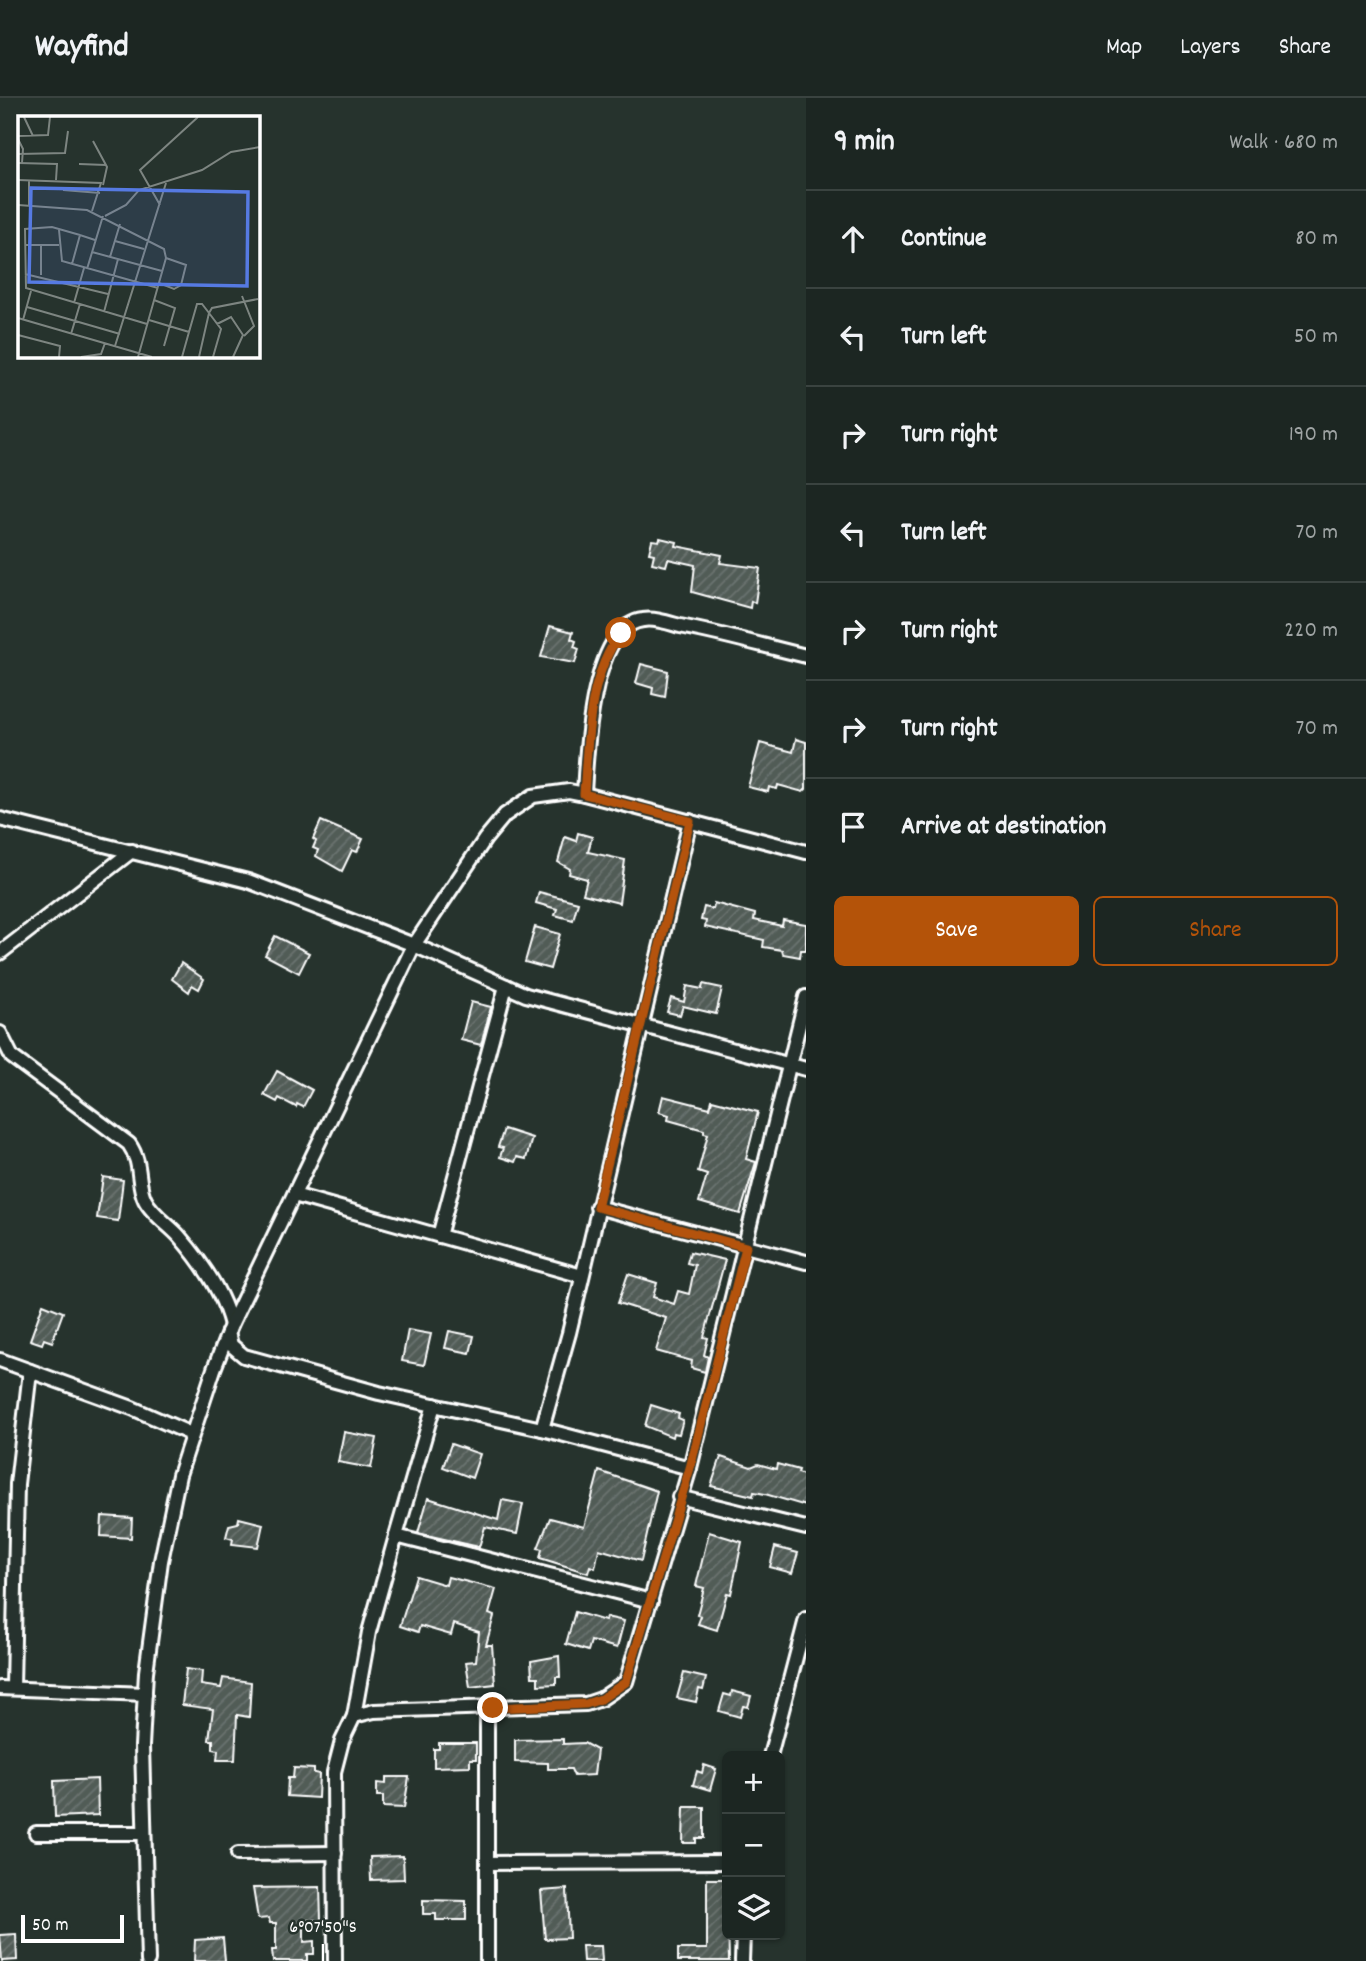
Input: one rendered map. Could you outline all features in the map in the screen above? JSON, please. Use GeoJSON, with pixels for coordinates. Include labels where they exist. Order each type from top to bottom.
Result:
{"type":"FeatureCollection","features":[{"type":"Feature","properties":{"kind":"street"},"geometry":{"type":"LineString","coordinates":[[584,794],[590,721],[599,678],[611,646],[630,626],[640,620],[650,620],[806,656]]}},
{"type":"Feature","properties":{"kind":"street"},"geometry":{"type":"LineString","coordinates":[[148,1961],[144,1833],[145,1694],[161,1561],[191,1434],[229,1329],[414,945],[485,839],[505,815],[533,796],[569,791],[804,847]]}},
{"type":"Feature","properties":{"kind":"street"},"geometry":{"type":"LineString","coordinates":[[0,819],[248,881],[414,945],[526,995],[806,1069]]}},
{"type":"Feature","properties":{"kind":"street"},"geometry":{"type":"LineString","coordinates":[[542,1429],[582,1276],[690,821]]}},
{"type":"Feature","properties":{"kind":"street"},"geometry":{"type":"LineString","coordinates":[[0,953],[132,852]]}},
{"type":"Feature","properties":{"kind":"street"},"geometry":{"type":"LineString","coordinates":[[439,1236],[506,986]]}},
{"type":"Feature","properties":{"kind":"street"},"geometry":{"type":"LineString","coordinates":[[354,1716],[374,1711],[586,1704],[601,1699],[626,1682],[679,1497],[690,1468],[806,997]]}},
{"type":"Feature","properties":{"kind":"street"},"geometry":{"type":"LineString","coordinates":[[0,1034],[12,1056],[130,1144],[138,1156],[146,1201],[180,1238],[207,1275],[226,1309],[230,1345],[244,1356],[690,1468]]}},
{"type":"Feature","properties":{"kind":"street"},"geometry":{"type":"LineString","coordinates":[[294,1195],[582,1276]]}},
{"type":"Feature","properties":{"kind":"street"},"geometry":{"type":"LineString","coordinates":[[597,1207],[806,1262]]}},
{"type":"Feature","properties":{"kind":"street"},"geometry":{"type":"LineString","coordinates":[[0,1360],[191,1434]]}},
{"type":"Feature","properties":{"kind":"street"},"geometry":{"type":"LineString","coordinates":[[30,1371],[17,1484],[7,1688],[145,1694]]}},
{"type":"Feature","properties":{"kind":"street"},"geometry":{"type":"LineString","coordinates":[[335,1961],[334,1772],[342,1741],[354,1716],[369,1632],[434,1405]]}},
{"type":"Feature","properties":{"kind":"street"},"geometry":{"type":"LineString","coordinates":[[679,1497],[806,1528]]}},
{"type":"Feature","properties":{"kind":"street"},"geometry":{"type":"LineString","coordinates":[[396,1536],[651,1601]]}},
{"type":"Feature","properties":{"kind":"street"},"geometry":{"type":"LineString","coordinates":[[771,1751],[806,1619]]}},
{"type":"Feature","properties":{"kind":"street"},"geometry":{"type":"LineString","coordinates":[[487,1708],[487,1961]]}},
{"type":"Feature","properties":{"kind":"street"},"geometry":{"type":"LineString","coordinates":[[36,1833],[144,1833]]}},
{"type":"Feature","properties":{"kind":"street"},"geometry":{"type":"LineString","coordinates":[[238,1854],[335,1853]]}},
{"type":"Feature","properties":{"kind":"street"},"geometry":{"type":"LineString","coordinates":[[487,1863],[722,1862]]}},
{"type":"Feature","properties":{"kind":"street"},"geometry":{"type":"LineString","coordinates":[[742,1961],[743,1940]]}},
{"type":"Feature","properties":{"kind":"building"},"geometry":{"type":"Polygon","coordinates":[[[660,538],[677,542],[676,546],[722,555],[720,563],[760,568],[755,603],[751,601],[750,608],[692,592],[695,565],[668,559],[666,566],[652,563],[654,554],[649,553],[652,540],[659,541],[660,538]]]}},
{"type":"Feature","properties":{"kind":"building"},"geometry":{"type":"Polygon","coordinates":[[[550,626],[573,632],[571,639],[576,641],[574,647],[579,649],[575,663],[541,657],[550,626]]]}},
{"type":"Feature","properties":{"kind":"building"},"geometry":{"type":"Polygon","coordinates":[[[641,664],[668,671],[665,697],[652,694],[653,688],[636,683],[641,664]]]}},
{"type":"Feature","properties":{"kind":"building"},"geometry":{"type":"Polygon","coordinates":[[[796,739],[806,742],[806,789],[803,792],[778,785],[777,789],[769,787],[768,792],[748,787],[760,743],[793,752],[796,739]]]}},
{"type":"Feature","properties":{"kind":"building"},"geometry":{"type":"Polygon","coordinates":[[[321,821],[363,839],[357,852],[352,850],[342,871],[316,856],[318,850],[313,848],[316,841],[313,839],[321,821]]]}},
{"type":"Feature","properties":{"kind":"building"},"geometry":{"type":"Polygon","coordinates":[[[578,833],[592,837],[588,852],[625,860],[619,903],[583,894],[587,879],[569,874],[570,869],[558,862],[565,837],[576,841],[578,833]]]}},
{"type":"Feature","properties":{"kind":"building"},"geometry":{"type":"Polygon","coordinates":[[[539,892],[578,902],[573,920],[555,915],[557,909],[536,903],[539,892]]]}},
{"type":"Feature","properties":{"kind":"building"},"geometry":{"type":"Polygon","coordinates":[[[714,903],[755,914],[754,920],[782,926],[783,920],[806,924],[806,950],[801,950],[800,957],[783,954],[782,950],[763,947],[764,940],[705,927],[706,921],[701,920],[704,907],[713,909],[714,903]]]}},
{"type":"Feature","properties":{"kind":"building"},"geometry":{"type":"Polygon","coordinates":[[[535,927],[560,934],[550,969],[525,962],[535,927]]]}},
{"type":"Feature","properties":{"kind":"building"},"geometry":{"type":"Polygon","coordinates":[[[275,936],[309,953],[299,973],[265,955],[275,936]]]}},
{"type":"Feature","properties":{"kind":"building"},"geometry":{"type":"Polygon","coordinates":[[[181,963],[204,979],[199,989],[192,985],[189,992],[172,979],[181,963]]]}},
{"type":"Feature","properties":{"kind":"building"},"geometry":{"type":"Polygon","coordinates":[[[703,984],[722,988],[716,1014],[683,1006],[680,1015],[667,1012],[671,998],[684,1002],[687,986],[702,989],[703,984]]]}},
{"type":"Feature","properties":{"kind":"building"},"geometry":{"type":"Polygon","coordinates":[[[471,1002],[491,1007],[481,1045],[461,1040],[471,1002]]]}},
{"type":"Feature","properties":{"kind":"building"},"geometry":{"type":"Polygon","coordinates":[[[277,1071],[312,1090],[303,1107],[297,1104],[296,1107],[279,1098],[277,1102],[264,1095],[277,1071]]]}},
{"type":"Feature","properties":{"kind":"building"},"geometry":{"type":"Polygon","coordinates":[[[663,1096],[710,1108],[712,1100],[758,1112],[746,1159],[756,1162],[740,1214],[699,1202],[707,1175],[698,1172],[708,1134],[704,1133],[704,1130],[668,1120],[669,1115],[659,1112],[663,1096]]]}},
{"type":"Feature","properties":{"kind":"building"},"geometry":{"type":"Polygon","coordinates":[[[504,1129],[532,1138],[526,1159],[517,1157],[515,1162],[500,1157],[503,1148],[498,1147],[504,1129]]]}},
{"type":"Feature","properties":{"kind":"building"},"geometry":{"type":"Polygon","coordinates":[[[103,1177],[123,1180],[118,1221],[97,1218],[103,1177]]]}},
{"type":"Feature","properties":{"kind":"building"},"geometry":{"type":"Polygon","coordinates":[[[690,1252],[725,1260],[704,1337],[708,1338],[704,1355],[708,1357],[705,1372],[691,1368],[692,1361],[656,1351],[666,1318],[618,1303],[628,1274],[657,1283],[653,1297],[674,1304],[678,1291],[689,1294],[695,1265],[687,1263],[690,1252]]]}},
{"type":"Feature","properties":{"kind":"building"},"geometry":{"type":"Polygon","coordinates":[[[43,1304],[63,1312],[52,1342],[44,1339],[42,1344],[30,1340],[43,1304]]]}},
{"type":"Feature","properties":{"kind":"building"},"geometry":{"type":"Polygon","coordinates":[[[408,1330],[431,1334],[424,1365],[402,1361],[408,1330]]]}},
{"type":"Feature","properties":{"kind":"building"},"geometry":{"type":"Polygon","coordinates":[[[449,1331],[474,1336],[470,1353],[445,1348],[449,1331]]]}},
{"type":"Feature","properties":{"kind":"building"},"geometry":{"type":"Polygon","coordinates":[[[651,1405],[679,1414],[678,1418],[683,1420],[679,1434],[673,1433],[672,1437],[645,1426],[651,1405]]]}},
{"type":"Feature","properties":{"kind":"building"},"geometry":{"type":"Polygon","coordinates":[[[344,1432],[377,1438],[371,1468],[338,1462],[344,1432]]]}},
{"type":"Feature","properties":{"kind":"building"},"geometry":{"type":"Polygon","coordinates":[[[451,1444],[480,1454],[472,1478],[443,1467],[451,1444]]]}},
{"type":"Feature","properties":{"kind":"building"},"geometry":{"type":"Polygon","coordinates":[[[721,1457],[751,1467],[758,1464],[776,1469],[777,1464],[799,1470],[798,1473],[806,1476],[806,1506],[765,1494],[754,1492],[753,1496],[711,1486],[721,1457]]]}},
{"type":"Feature","properties":{"kind":"building"},"geometry":{"type":"Polygon","coordinates":[[[599,1471],[657,1491],[641,1561],[599,1549],[595,1568],[590,1566],[588,1573],[540,1558],[542,1549],[538,1548],[550,1518],[584,1527],[599,1471]]]}},
{"type":"Feature","properties":{"kind":"building"},"geometry":{"type":"Polygon","coordinates":[[[428,1498],[498,1520],[502,1500],[523,1504],[517,1534],[485,1527],[479,1547],[418,1533],[428,1498]]]}},
{"type":"Feature","properties":{"kind":"building"},"geometry":{"type":"Polygon","coordinates":[[[102,1516],[132,1518],[131,1538],[101,1536],[102,1516]]]}},
{"type":"Feature","properties":{"kind":"building"},"geometry":{"type":"Polygon","coordinates":[[[239,1518],[263,1524],[258,1547],[232,1544],[233,1539],[226,1537],[229,1525],[238,1523],[239,1518]]]}},
{"type":"Feature","properties":{"kind":"building"},"geometry":{"type":"Polygon","coordinates":[[[709,1532],[742,1542],[731,1594],[727,1593],[717,1630],[698,1624],[701,1616],[697,1615],[704,1588],[696,1586],[709,1532]]]}},
{"type":"Feature","properties":{"kind":"building"},"geometry":{"type":"Polygon","coordinates":[[[775,1547],[798,1553],[792,1573],[770,1567],[775,1547]]]}},
{"type":"Feature","properties":{"kind":"building"},"geometry":{"type":"Polygon","coordinates":[[[416,1576],[446,1585],[448,1577],[496,1589],[489,1614],[494,1616],[486,1645],[492,1645],[495,1684],[470,1687],[466,1662],[476,1661],[479,1632],[454,1624],[451,1635],[420,1626],[418,1632],[400,1626],[416,1576]]]}},
{"type":"Feature","properties":{"kind":"building"},"geometry":{"type":"Polygon","coordinates":[[[575,1612],[605,1621],[606,1617],[624,1621],[617,1648],[591,1641],[588,1651],[566,1644],[575,1612]]]}},
{"type":"Feature","properties":{"kind":"building"},"geometry":{"type":"Polygon","coordinates":[[[559,1656],[560,1677],[556,1677],[556,1684],[538,1685],[538,1677],[532,1677],[531,1661],[559,1656]]]}},
{"type":"Feature","properties":{"kind":"building"},"geometry":{"type":"Polygon","coordinates":[[[186,1669],[202,1671],[201,1685],[221,1688],[223,1678],[251,1682],[249,1717],[237,1715],[235,1760],[217,1760],[218,1750],[213,1749],[213,1740],[209,1740],[213,1709],[182,1705],[186,1669]]]}},
{"type":"Feature","properties":{"kind":"building"},"geometry":{"type":"Polygon","coordinates":[[[684,1673],[706,1678],[703,1690],[699,1689],[696,1702],[677,1698],[684,1673]]]}},
{"type":"Feature","properties":{"kind":"building"},"geometry":{"type":"Polygon","coordinates":[[[732,1691],[751,1696],[748,1707],[743,1706],[740,1717],[719,1711],[724,1694],[731,1696],[732,1691]]]}},
{"type":"Feature","properties":{"kind":"building"},"geometry":{"type":"Polygon","coordinates":[[[563,1739],[563,1744],[584,1743],[597,1750],[594,1775],[574,1776],[571,1769],[548,1769],[548,1763],[515,1762],[515,1740],[563,1739]]]}},
{"type":"Feature","properties":{"kind":"building"},"geometry":{"type":"Polygon","coordinates":[[[439,1743],[476,1743],[476,1759],[470,1759],[470,1766],[434,1767],[434,1749],[439,1749],[439,1743]]]}},
{"type":"Feature","properties":{"kind":"building"},"geometry":{"type":"Polygon","coordinates":[[[704,1765],[716,1769],[710,1790],[693,1785],[697,1771],[702,1773],[704,1765]]]}},
{"type":"Feature","properties":{"kind":"building"},"geometry":{"type":"Polygon","coordinates":[[[294,1768],[314,1769],[314,1773],[319,1774],[318,1798],[287,1796],[288,1778],[293,1778],[294,1768]]]}},
{"type":"Feature","properties":{"kind":"building"},"geometry":{"type":"Polygon","coordinates":[[[386,1777],[409,1777],[404,1808],[383,1807],[383,1796],[377,1796],[377,1783],[386,1784],[386,1777]]]}},
{"type":"Feature","properties":{"kind":"building"},"geometry":{"type":"Polygon","coordinates":[[[97,1779],[98,1815],[55,1817],[54,1781],[97,1779]]]}},
{"type":"Feature","properties":{"kind":"building"},"geometry":{"type":"Polygon","coordinates":[[[684,1807],[704,1807],[704,1838],[696,1838],[696,1843],[683,1843],[684,1807]]]}},
{"type":"Feature","properties":{"kind":"building"},"geometry":{"type":"Polygon","coordinates":[[[403,1856],[404,1879],[371,1880],[370,1857],[403,1856]]]}},
{"type":"Feature","properties":{"kind":"building"},"geometry":{"type":"Polygon","coordinates":[[[707,1879],[722,1879],[722,1940],[728,1940],[729,1961],[678,1961],[678,1949],[707,1949],[707,1879]]]}},
{"type":"Feature","properties":{"kind":"building"},"geometry":{"type":"Polygon","coordinates":[[[320,1887],[321,1920],[304,1920],[304,1942],[314,1941],[314,1954],[307,1954],[307,1961],[273,1961],[272,1950],[276,1950],[276,1923],[270,1923],[269,1918],[258,1919],[253,1888],[320,1887]]]}},
{"type":"Feature","properties":{"kind":"building"},"geometry":{"type":"Polygon","coordinates":[[[567,1889],[569,1938],[545,1939],[541,1891],[567,1889]]]}},
{"type":"Feature","properties":{"kind":"building"},"geometry":{"type":"Polygon","coordinates":[[[423,1900],[466,1901],[466,1920],[436,1920],[436,1914],[423,1914],[423,1900]]]}},
{"type":"Feature","properties":{"kind":"building"},"geometry":{"type":"Polygon","coordinates":[[[16,1934],[17,1960],[2,1961],[0,1935],[16,1934]]]}},
{"type":"Feature","properties":{"kind":"building"},"geometry":{"type":"Polygon","coordinates":[[[223,1938],[225,1961],[194,1961],[195,1940],[223,1938]]]}},
{"type":"Feature","properties":{"kind":"building"},"geometry":{"type":"Polygon","coordinates":[[[582,1946],[601,1946],[602,1961],[583,1961],[582,1946]]]}},
{"type":"Feature","properties":{"kind":"route"},"geometry":{"type":"LineString","coordinates":[[493,1708],[586,1704],[601,1699],[626,1682],[679,1497],[690,1468],[746,1247],[597,1207],[690,821],[584,794],[590,721],[599,678],[611,646],[621,633]]}}]}
